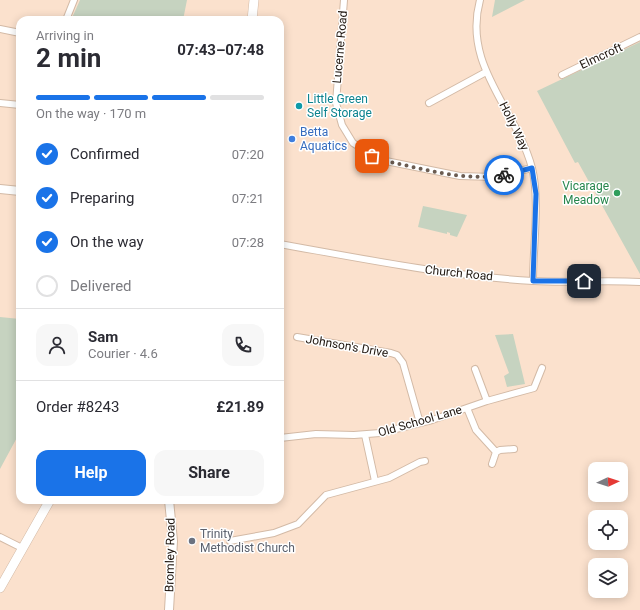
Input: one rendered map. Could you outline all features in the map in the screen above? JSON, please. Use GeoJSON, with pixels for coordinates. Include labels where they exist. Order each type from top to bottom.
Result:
{"type":"FeatureCollection","features":[{"type":"Feature","properties":{"kind":"main road"},"geometry":{"type":"LineString","coordinates":[[252,16],[254,0]]}},
{"type":"Feature","properties":{"kind":"main road"},"geometry":{"type":"LineString","coordinates":[[0,588],[48,504]]}},
{"type":"Feature","properties":{"kind":"street"},"geometry":{"type":"LineString","coordinates":[[68,16],[74,0]]}},
{"type":"Feature","properties":{"kind":"street","name":"Lucerne Road"},"geometry":{"type":"LineString","coordinates":[[344,0],[336,103],[342,125],[353,143],[381,160],[460,176],[494,177],[532,168]]}},
{"type":"Feature","properties":{"kind":"street","name":"Holly Way"},"geometry":{"type":"LineString","coordinates":[[480,0],[477,16],[476,36],[480,56],[486,72],[521,139],[532,168],[536,194],[533,281]]}},
{"type":"Feature","properties":{"kind":"street"},"geometry":{"type":"LineString","coordinates":[[0,29],[16,32]]}},
{"type":"Feature","properties":{"kind":"street","name":"Elmcroft"},"geometry":{"type":"LineString","coordinates":[[562,75],[640,37]]}},
{"type":"Feature","properties":{"kind":"street"},"geometry":{"type":"LineString","coordinates":[[429,103],[486,72]]}},
{"type":"Feature","properties":{"kind":"street"},"geometry":{"type":"LineString","coordinates":[[0,103],[16,105]]}},
{"type":"Feature","properties":{"kind":"street"},"geometry":{"type":"LineString","coordinates":[[0,189],[16,191]]}},
{"type":"Feature","properties":{"kind":"street","name":"Church Road"},"geometry":{"type":"LineString","coordinates":[[284,245],[420,269],[533,281],[640,282]]}},
{"type":"Feature","properties":{"kind":"street","name":"Johnson's Drive"},"geometry":{"type":"LineString","coordinates":[[297,337],[397,355],[403,363],[420,423]]}},
{"type":"Feature","properties":{"kind":"street","name":"Old School Lane"},"geometry":{"type":"LineString","coordinates":[[284,438],[316,434],[365,435],[420,423],[487,401],[534,388],[542,368]]}},
{"type":"Feature","properties":{"kind":"street"},"geometry":{"type":"LineString","coordinates":[[475,369],[487,401]]}},
{"type":"Feature","properties":{"kind":"street"},"geometry":{"type":"LineString","coordinates":[[466,408],[476,430],[496,452]]}},
{"type":"Feature","properties":{"kind":"street"},"geometry":{"type":"LineString","coordinates":[[365,435],[375,481]]}},
{"type":"Feature","properties":{"kind":"street"},"geometry":{"type":"LineString","coordinates":[[492,464],[496,452],[514,448]]}},
{"type":"Feature","properties":{"kind":"street"},"geometry":{"type":"LineString","coordinates":[[230,542],[274,533],[298,524],[326,495],[393,476],[420,462],[425,461]]}},
{"type":"Feature","properties":{"kind":"street","name":"Bromley Road"},"geometry":{"type":"LineString","coordinates":[[169,504],[173,541],[169,610]]}},
{"type":"Feature","properties":{"kind":"street"},"geometry":{"type":"LineString","coordinates":[[0,537],[22,548]]}},
{"type":"Feature","properties":{"kind":"green space"},"geometry":{"type":"Polygon","coordinates":[[[80,0],[187,0],[184,16],[73,16],[80,0]]]}},
{"type":"Feature","properties":{"kind":"green space"},"geometry":{"type":"Polygon","coordinates":[[[495,0],[525,0],[492,17],[495,0]]]}},
{"type":"Feature","properties":{"kind":"green space"},"geometry":{"type":"Polygon","coordinates":[[[640,42],[640,274],[578,162],[575,163],[537,91],[640,42]]]}},
{"type":"Feature","properties":{"kind":"green space"},"geometry":{"type":"Polygon","coordinates":[[[423,206],[467,215],[457,237],[450,235],[450,233],[447,232],[447,234],[418,227],[423,206]]]}},
{"type":"Feature","properties":{"kind":"green space"},"geometry":{"type":"Polygon","coordinates":[[[0,317],[16,319],[16,439],[0,469],[0,317]]]}},
{"type":"Feature","properties":{"kind":"green space"},"geometry":{"type":"Polygon","coordinates":[[[513,334],[525,384],[507,387],[504,376],[509,373],[495,335],[513,334]]]}},
{"type":"Feature","properties":{"kind":"way so far"},"geometry":{"type":"LineString","coordinates":[[372,156],[381,160],[460,176],[494,177],[504,175]]}},
{"type":"Feature","properties":{"kind":"place","name":"Little Green Self Storage"},"geometry":{"type":"Point","coordinates":[299,106]}},
{"type":"Feature","properties":{"kind":"place","name":"Betta Aquatics"},"geometry":{"type":"Point","coordinates":[292,139]}},
{"type":"Feature","properties":{"kind":"place","name":"Vicarage Meadow"},"geometry":{"type":"Point","coordinates":[617,193]}},
{"type":"Feature","properties":{"kind":"place","name":"Trinity Methodist Church"},"geometry":{"type":"Point","coordinates":[192,541]}},
{"type":"Feature","properties":{"kind":"route"},"geometry":{"type":"LineString","coordinates":[[504,175],[532,168],[536,194],[533,281],[584,281]]}}]}
